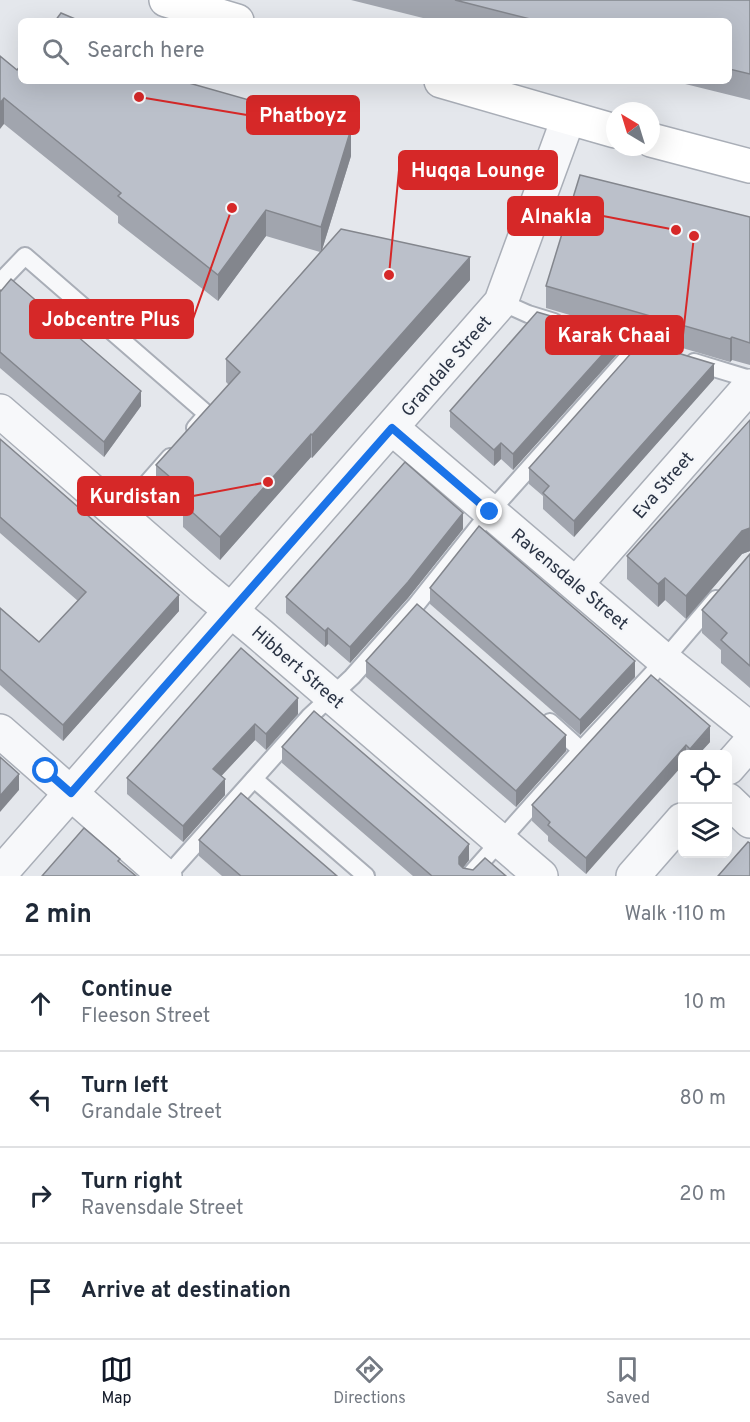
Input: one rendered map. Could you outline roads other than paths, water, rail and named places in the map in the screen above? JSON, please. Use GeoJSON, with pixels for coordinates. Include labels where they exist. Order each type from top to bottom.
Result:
{"type":"FeatureCollection","features":[{"type":"Feature","properties":{"kind":"main road"},"geometry":{"type":"LineString","coordinates":[[166,0],[227,18]]}},
{"type":"Feature","properties":{"kind":"main road"},"geometry":{"type":"LineString","coordinates":[[451,84],[606,129]]}},
{"type":"Feature","properties":{"kind":"main road"},"geometry":{"type":"LineString","coordinates":[[660,142],[750,166]]}},
{"type":"Feature","properties":{"kind":"street","name":"Grandale Street"},"geometry":{"type":"LineString","coordinates":[[0,874],[501,302],[568,119]]}},
{"type":"Feature","properties":{"kind":"street","name":"Eva Street"},"geometry":{"type":"LineString","coordinates":[[576,584],[750,386]]}},
{"type":"Feature","properties":{"kind":"street","name":"Hibbert Street"},"geometry":{"type":"LineString","coordinates":[[0,411],[541,876]]}},
{"type":"Feature","properties":{"kind":"street","name":"Ravensdale Street"},"geometry":{"type":"LineString","coordinates":[[392,428],[663,659],[750,729]]}},
{"type":"Feature","properties":{"kind":"street"},"geometry":{"type":"LineString","coordinates":[[0,731],[166,876]]}},
{"type":"Feature","properties":{"kind":"street"},"geometry":{"type":"LineString","coordinates":[[732,763],[750,743]]}},
{"type":"Feature","properties":{"kind":"street"},"geometry":{"type":"LineString","coordinates":[[732,804],[750,821]]}},
{"type":"Feature","properties":{"kind":"street"},"geometry":{"type":"LineString","coordinates":[[633,876],[678,825]]}},
{"type":"Feature","properties":{"kind":"lane"},"geometry":{"type":"LineString","coordinates":[[0,282],[25,255],[207,414],[119,515]]}},
{"type":"Feature","properties":{"kind":"lane"},"geometry":{"type":"LineString","coordinates":[[501,302],[528,314],[572,327]]}},
{"type":"Feature","properties":{"kind":"lane"},"geometry":{"type":"LineString","coordinates":[[166,876],[310,716],[420,609],[490,512],[644,347],[616,339]]}},
{"type":"Feature","properties":{"kind":"lane"},"geometry":{"type":"LineString","coordinates":[[684,358],[750,379]]}},
{"type":"Feature","properties":{"kind":"lane"},"geometry":{"type":"LineString","coordinates":[[469,876],[727,586]]}},
{"type":"Feature","properties":{"kind":"lane"},"geometry":{"type":"LineString","coordinates":[[537,712],[581,750]]}},
{"type":"Feature","properties":{"kind":"lane"},"geometry":{"type":"LineString","coordinates":[[254,779],[366,876]]}},
{"type":"Feature","properties":{"kind":"place","name":"Phatboyz"},"geometry":{"type":"Point","coordinates":[139,97]}},
{"type":"Feature","properties":{"kind":"place","name":"Jobcentre Plus"},"geometry":{"type":"Point","coordinates":[232,208]}},
{"type":"Feature","properties":{"kind":"place","name":"Alnakla"},"geometry":{"type":"Point","coordinates":[676,230]}},
{"type":"Feature","properties":{"kind":"place","name":"Karak Chaai"},"geometry":{"type":"Point","coordinates":[694,236]}},
{"type":"Feature","properties":{"kind":"place","name":"Huqqa Lounge"},"geometry":{"type":"Point","coordinates":[389,275]}},
{"type":"Feature","properties":{"kind":"place","name":"Kurdistan"},"geometry":{"type":"Point","coordinates":[268,482]}}]}
